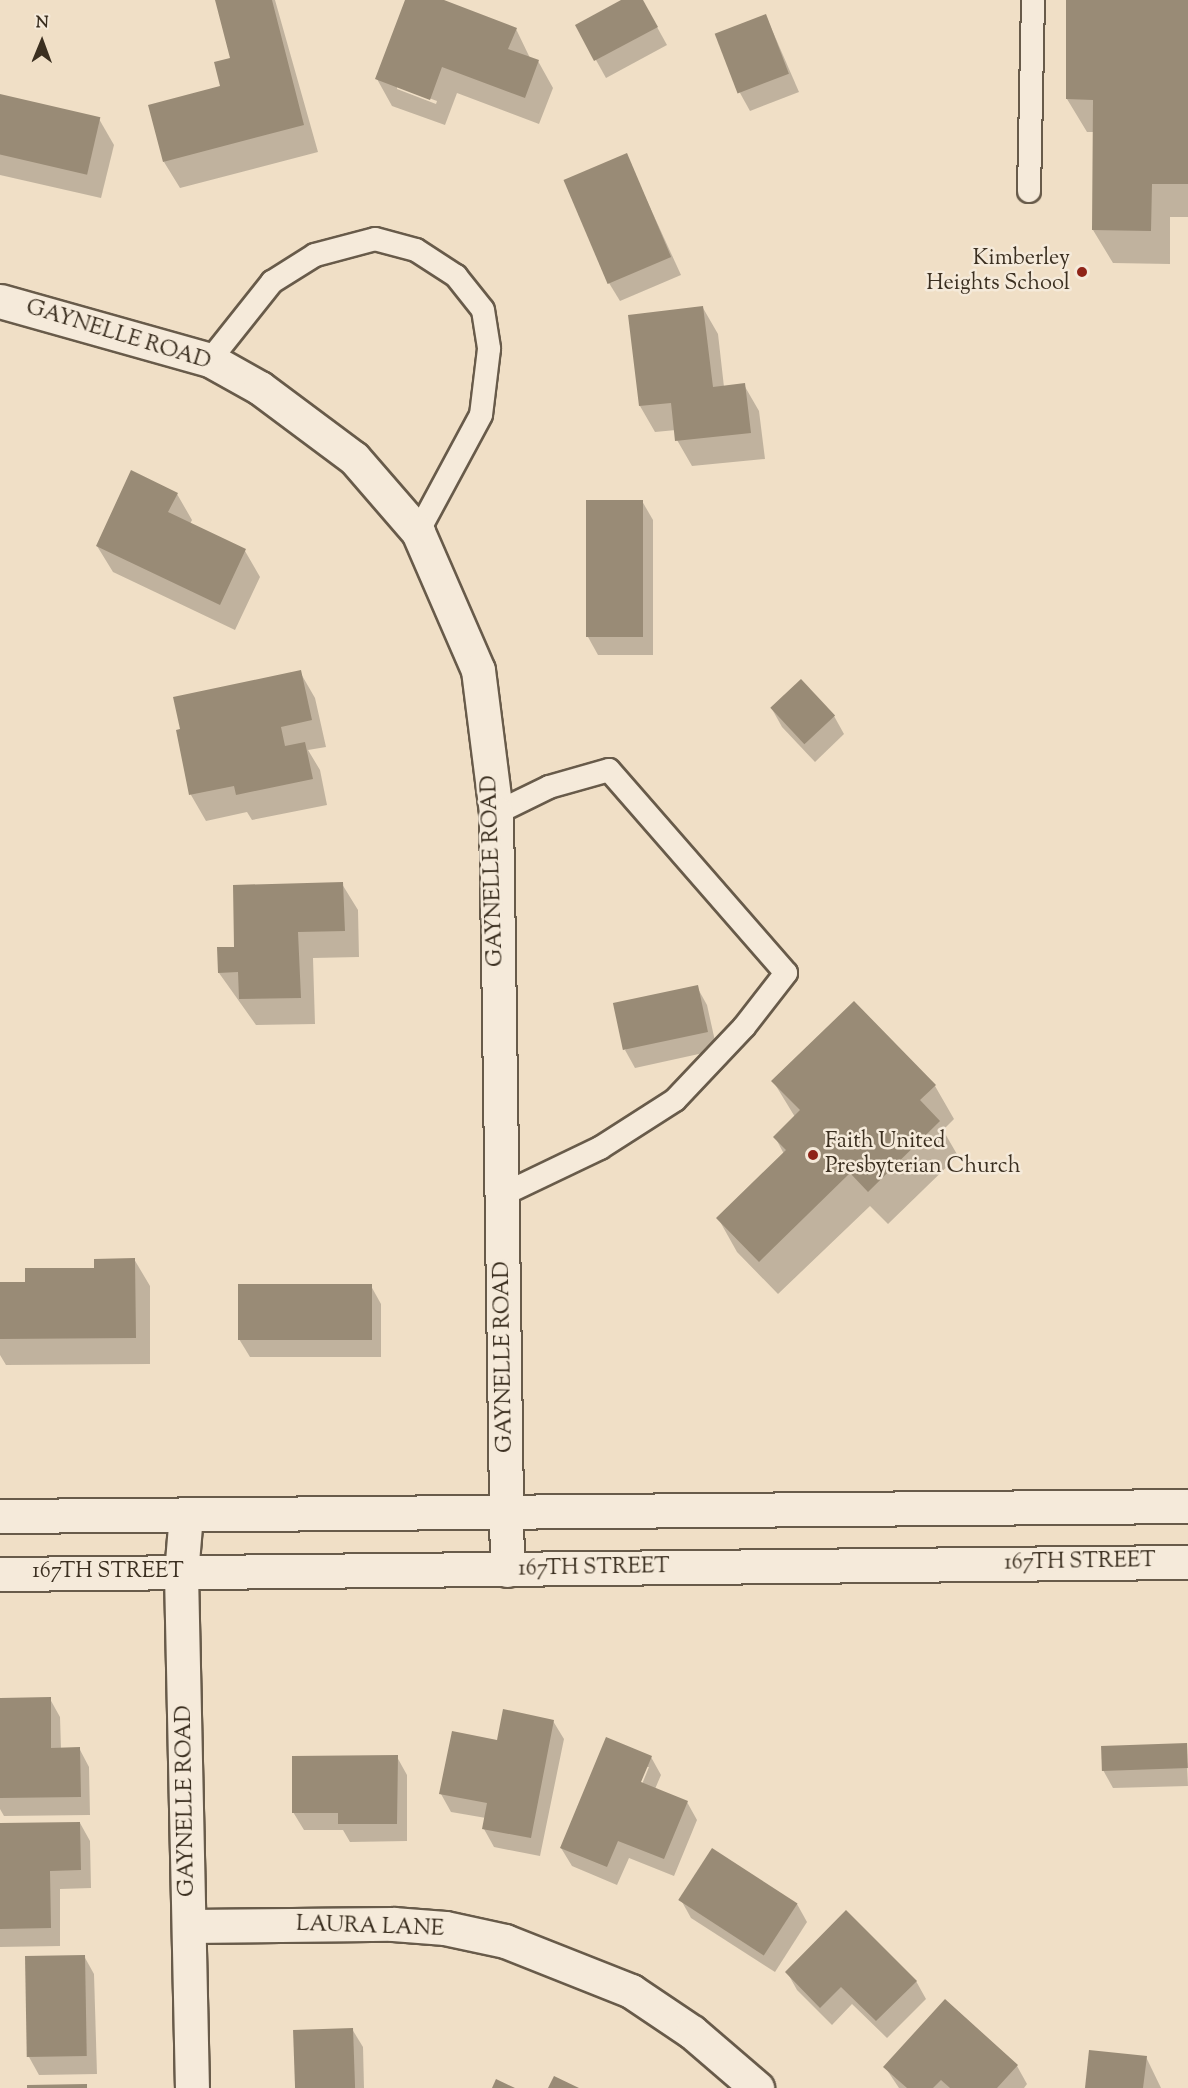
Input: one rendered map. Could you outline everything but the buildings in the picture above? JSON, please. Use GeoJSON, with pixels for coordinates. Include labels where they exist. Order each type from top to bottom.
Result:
{"type":"FeatureCollection","features":[{"type":"Feature","properties":{"kind":"street","name":"GAYNELLE ROAD"},"geometry":{"type":"LineString","coordinates":[[0,301],[210,360],[260,388],[354,458],[418,532],[478,670],[496,813],[507,1570]]}},
{"type":"Feature","properties":{"kind":"street"},"geometry":{"type":"LineString","coordinates":[[0,1516],[1188,1506]]}},
{"type":"Feature","properties":{"kind":"street","name":"GAYNELLE ROAD"},"geometry":{"type":"LineString","coordinates":[[186,1514],[181,1573],[192,2088]]}},
{"type":"Feature","properties":{"kind":"street","name":"167TH STREET"},"geometry":{"type":"LineString","coordinates":[[0,1574],[1188,1562]]}},
{"type":"Feature","properties":{"kind":"street","name":"LAURA LANE"},"geometry":{"type":"LineString","coordinates":[[190,1926],[393,1924],[446,1928],[505,1941],[631,1991],[692,2032],[757,2088]]}},
{"type":"Feature","properties":{"kind":"lane"},"geometry":{"type":"LineString","coordinates":[[1029,191],[1033,0]]}},
{"type":"Feature","properties":{"kind":"lane"},"geometry":{"type":"LineString","coordinates":[[210,360],[272,282],[315,255],[375,238],[416,250],[456,276],[483,310],[489,349],[481,415],[418,532]]}},
{"type":"Feature","properties":{"kind":"lane"},"geometry":{"type":"LineString","coordinates":[[496,813],[549,786],[609,770],[786,973],[744,1028],[675,1100],[600,1148],[502,1195]]}},
{"type":"Feature","properties":{"kind":"place","name":"Kimberley Heights School"},"geometry":{"type":"Point","coordinates":[1082,272]}},
{"type":"Feature","properties":{"kind":"place","name":"Faith United Presbyterian Church"},"geometry":{"type":"Point","coordinates":[813,1155]}}]}
